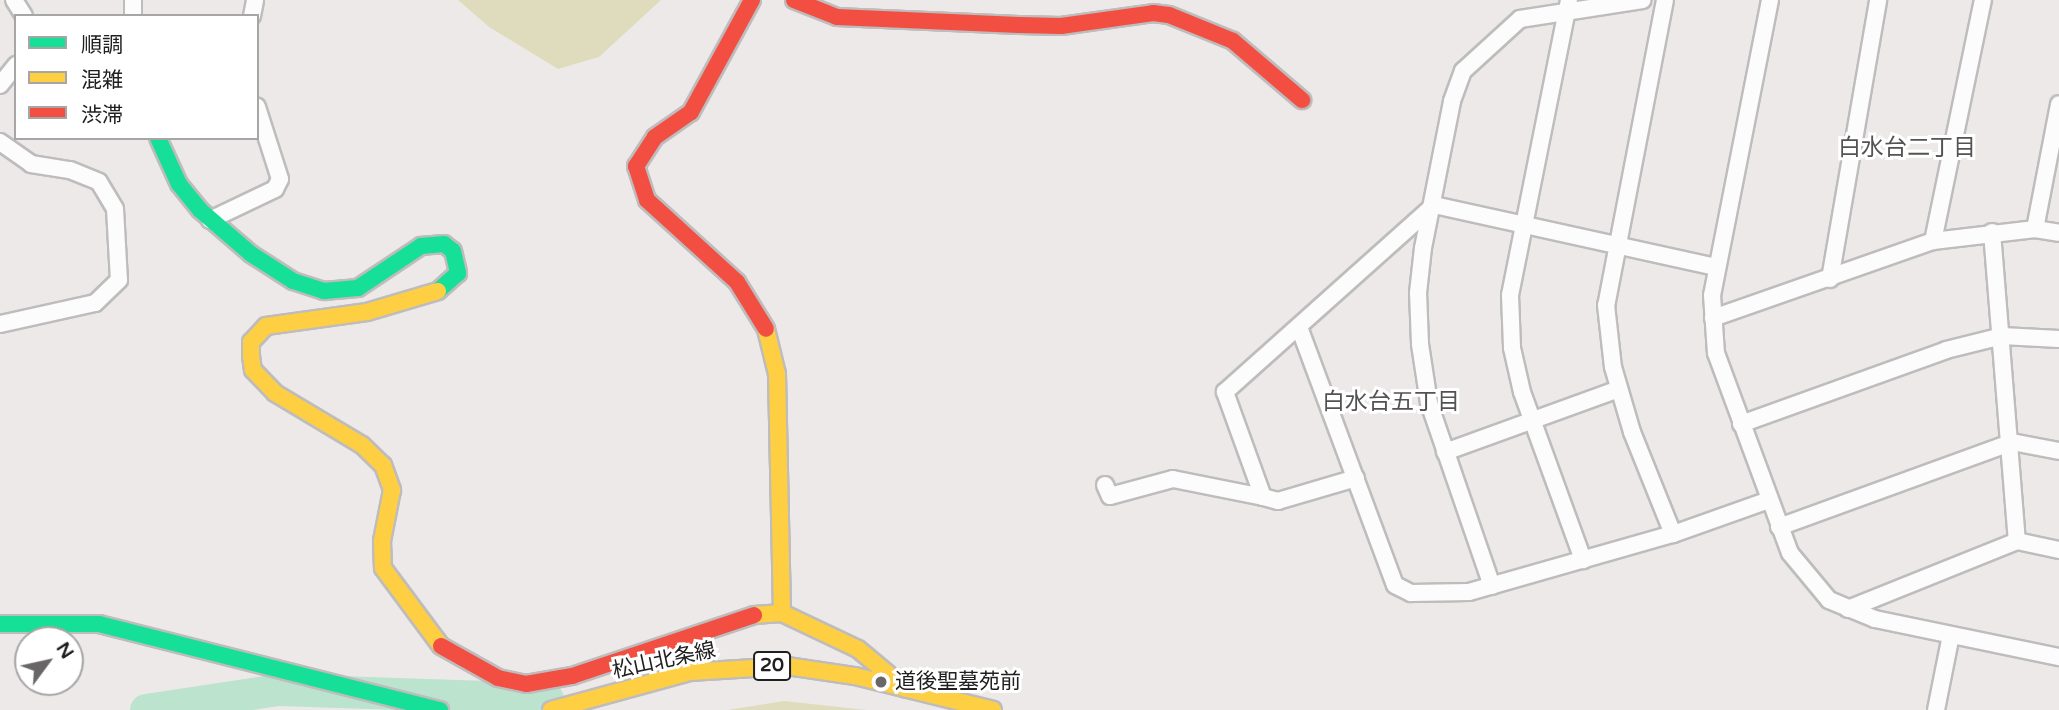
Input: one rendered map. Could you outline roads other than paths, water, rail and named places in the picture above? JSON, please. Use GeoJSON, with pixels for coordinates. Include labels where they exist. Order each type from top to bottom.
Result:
{"type":"FeatureCollection","features":[{"type":"Feature","properties":{"kind":"street"},"geometry":{"type":"LineString","coordinates":[[751,0],[691,112],[656,137],[642,151],[636,166],[647,200],[737,282],[765,325],[777,374],[782,613]]}},
{"type":"Feature","properties":{"kind":"street"},"geometry":{"type":"LineString","coordinates":[[794,0],[837,18],[1005,25],[1061,26],[1153,13],[1169,15],[1233,41],[1302,100]]}},
{"type":"Feature","properties":{"kind":"street"},"geometry":{"type":"LineString","coordinates":[[1492,586],[1429,403],[1418,293],[1452,102],[1464,71],[1520,19],[1567,7],[1643,0]]}},
{"type":"Feature","properties":{"kind":"street"},"geometry":{"type":"LineString","coordinates":[[1665,0],[1615,247],[1606,305],[1619,388],[1673,534]]}},
{"type":"Feature","properties":{"kind":"street"},"geometry":{"type":"LineString","coordinates":[[1770,0],[1716,267],[1713,318],[1716,353],[1790,554],[1812,585],[1848,609],[1875,619],[2059,657]]}},
{"type":"Feature","properties":{"kind":"street"},"geometry":{"type":"LineString","coordinates":[[1830,279],[1878,0]]}},
{"type":"Feature","properties":{"kind":"street"},"geometry":{"type":"LineString","coordinates":[[1933,241],[1983,0]]}},
{"type":"Feature","properties":{"kind":"street"},"geometry":{"type":"LineString","coordinates":[[1567,7],[1510,295],[1512,348],[1531,420],[1583,560]]}},
{"type":"Feature","properties":{"kind":"street"},"geometry":{"type":"LineString","coordinates":[[0,85],[14,68]]}},
{"type":"Feature","properties":{"kind":"street"},"geometry":{"type":"LineString","coordinates":[[2035,229],[2059,104]]}},
{"type":"Feature","properties":{"kind":"street"},"geometry":{"type":"LineString","coordinates":[[210,220],[275,189],[280,179],[259,113]]}},
{"type":"Feature","properties":{"kind":"street"},"geometry":{"type":"LineString","coordinates":[[159,140],[179,184],[210,220],[274,271],[324,291],[358,288],[421,246],[444,244],[453,251],[458,273],[443,290],[368,312],[266,326],[251,342],[250,356],[253,370],[275,393],[362,445],[383,465],[392,490],[382,541],[383,568],[439,645],[498,678],[526,684],[572,676],[747,615],[782,613],[858,649],[906,689]]}},
{"type":"Feature","properties":{"kind":"street"},"geometry":{"type":"LineString","coordinates":[[0,142],[32,164],[70,170],[99,182],[116,209],[119,281],[95,303],[0,324]]}},
{"type":"Feature","properties":{"kind":"street"},"geometry":{"type":"LineString","coordinates":[[1434,205],[1615,247],[1716,267]]}},
{"type":"Feature","properties":{"kind":"street"},"geometry":{"type":"LineString","coordinates":[[1263,497],[1225,392],[1434,205]]}},
{"type":"Feature","properties":{"kind":"street"},"geometry":{"type":"LineString","coordinates":[[1713,318],[1933,241],[2035,229],[2059,233]]}},
{"type":"Feature","properties":{"kind":"street"},"geometry":{"type":"LineString","coordinates":[[1992,232],[2012,442],[2017,541]]}},
{"type":"Feature","properties":{"kind":"street"},"geometry":{"type":"LineString","coordinates":[[1299,327],[1395,585],[1411,593],[1469,592],[1673,534],[1769,500]]}},
{"type":"Feature","properties":{"kind":"street"},"geometry":{"type":"LineString","coordinates":[[1741,424],[1946,349],[2002,336],[2059,339]]}},
{"type":"Feature","properties":{"kind":"street"},"geometry":{"type":"LineString","coordinates":[[1445,452],[1619,388]]}},
{"type":"Feature","properties":{"kind":"street"},"geometry":{"type":"LineString","coordinates":[[1779,527],[2012,442],[2059,451]]}},
{"type":"Feature","properties":{"kind":"street"},"geometry":{"type":"LineString","coordinates":[[1105,485],[1110,496],[1173,479],[1278,501],[1356,478]]}},
{"type":"Feature","properties":{"kind":"street"},"geometry":{"type":"LineString","coordinates":[[1848,609],[2017,541],[2059,550]]}},
{"type":"Feature","properties":{"kind":"street"},"geometry":{"type":"LineString","coordinates":[[0,624],[99,624],[440,710]]}},
{"type":"Feature","properties":{"kind":"street"},"geometry":{"type":"LineString","coordinates":[[1936,710],[1951,635]]}},
{"type":"Feature","properties":{"kind":"street","name":"松山北条線"},"geometry":{"type":"LineString","coordinates":[[551,710],[690,672],[760,666],[821,669],[993,710]]}},
{"type":"Feature","properties":{"kind":"waterway"},"geometry":{"type":"LineString","coordinates":[[146,710],[279,690],[548,699]]}},
{"type":"Feature","properties":{"kind":"place","name":"道後聖墓苑前"},"geometry":{"type":"Point","coordinates":[881,682]}},
{"type":"Feature","properties":{"kind":"district","name":"白水台二丁目"},"geometry":{"type":"Point","coordinates":[1907,148]}},
{"type":"Feature","properties":{"kind":"district","name":"白水台五丁目"},"geometry":{"type":"Point","coordinates":[1391,402]}}]}
